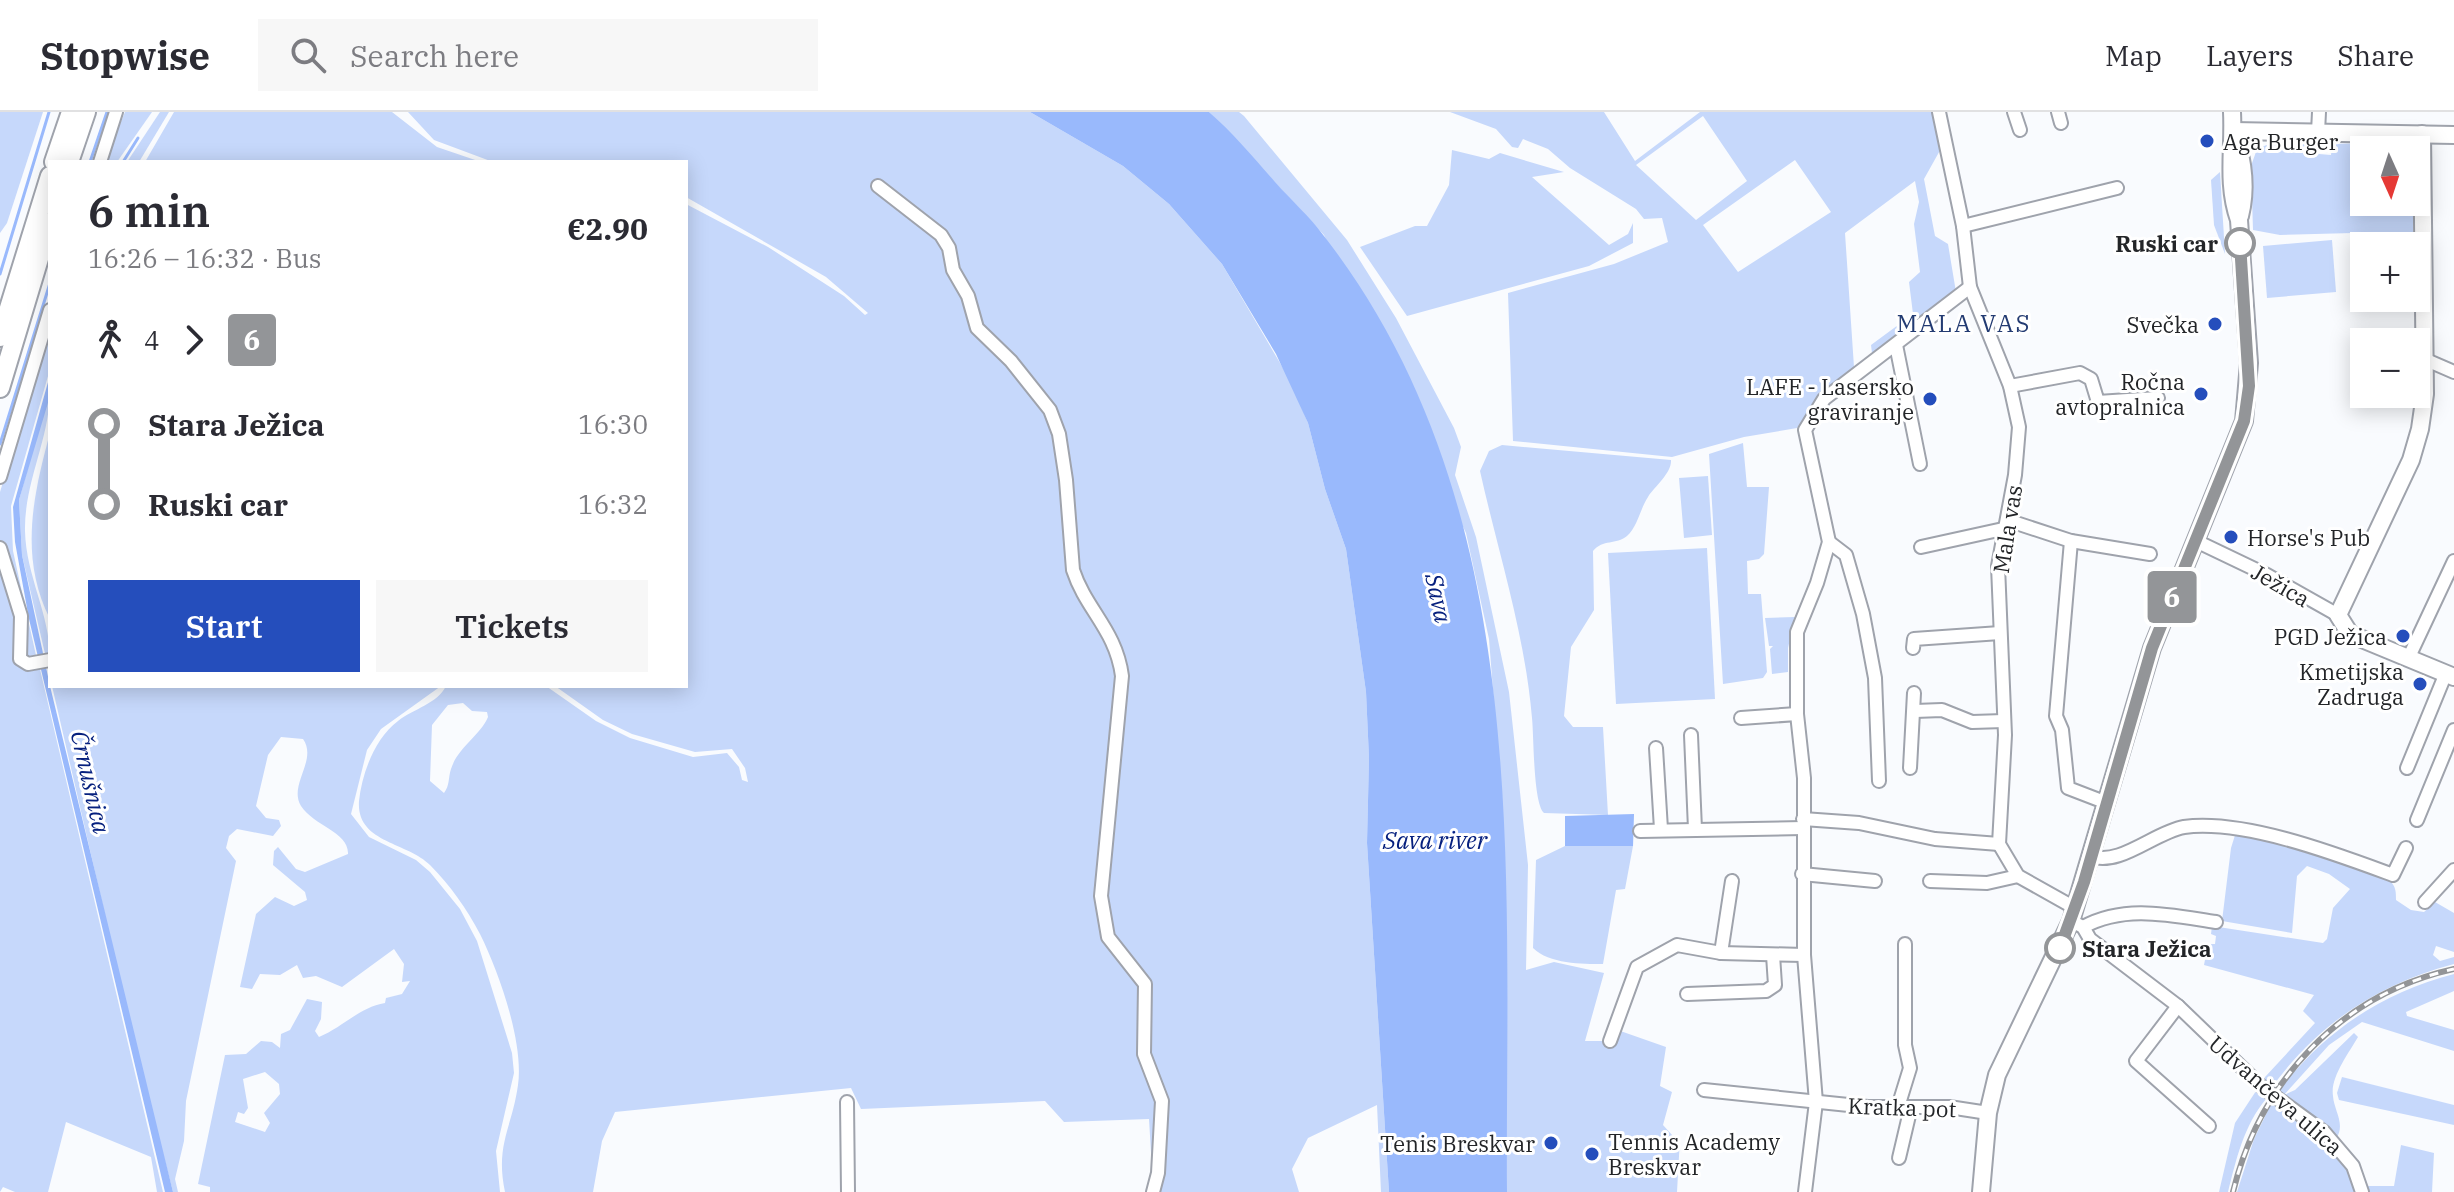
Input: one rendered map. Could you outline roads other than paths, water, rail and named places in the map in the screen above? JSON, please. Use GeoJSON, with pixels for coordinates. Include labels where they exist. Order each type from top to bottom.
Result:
{"type":"FeatureCollection","features":[{"type":"Feature","properties":{"kind":"main road"},"geometry":{"type":"LineString","coordinates":[[55,160],[71,112]]}},
{"type":"Feature","properties":{"kind":"main road"},"geometry":{"type":"LineString","coordinates":[[70,160],[86,112]]}},
{"type":"Feature","properties":{"kind":"main road"},"geometry":{"type":"LineString","coordinates":[[1981,1192],[1988,1113],[2006,1054],[2076,918],[2152,648],[2240,434],[2248,400],[2239,220],[2244,201],[2242,159],[2233,131],[2232,112]]}},
{"type":"Feature","properties":{"kind":"main road"},"geometry":{"type":"LineString","coordinates":[[2233,131],[2454,135]]}},
{"type":"Feature","properties":{"kind":"main road"},"geometry":{"type":"LineString","coordinates":[[2422,134],[2424,328]]}},
{"type":"Feature","properties":{"kind":"main road"},"geometry":{"type":"LineString","coordinates":[[0,337],[48,182]]}},
{"type":"Feature","properties":{"kind":"main road"},"geometry":{"type":"LineString","coordinates":[[0,388],[48,229]]}},
{"type":"Feature","properties":{"kind":"main road"},"geometry":{"type":"LineString","coordinates":[[2338,615],[2414,452],[2423,408]]}},
{"type":"Feature","properties":{"kind":"main road","name":"Ježica"},"geometry":{"type":"LineString","coordinates":[[2338,615],[2350,634],[2450,675]]}},
{"type":"Feature","properties":{"kind":"street"},"geometry":{"type":"LineString","coordinates":[[101,160],[116,112]]}},
{"type":"Feature","properties":{"kind":"street","name":"Mala vas"},"geometry":{"type":"LineString","coordinates":[[1939,112],[1963,226],[1970,287],[2010,386],[2019,427],[1998,566],[2004,721],[1999,844]]}},
{"type":"Feature","properties":{"kind":"street"},"geometry":{"type":"LineString","coordinates":[[2014,112],[2020,130]]}},
{"type":"Feature","properties":{"kind":"street"},"geometry":{"type":"LineString","coordinates":[[2318,132],[2319,112]]}},
{"type":"Feature","properties":{"kind":"street"},"geometry":{"type":"LineString","coordinates":[[878,186],[941,235],[949,248],[953,270],[968,296],[977,328],[1011,361],[1050,410],[1059,434],[1073,570],[1078,584],[1117,648],[1122,676],[1101,896],[1108,937],[1145,984],[1144,1054],[1162,1101],[1158,1173],[1153,1192]]}},
{"type":"Feature","properties":{"kind":"street"},"geometry":{"type":"LineString","coordinates":[[1963,226],[2117,188]]}},
{"type":"Feature","properties":{"kind":"street"},"geometry":{"type":"LineString","coordinates":[[1805,1192],[1816,1102],[1804,955],[1804,770],[1797,714],[1797,632],[1817,583],[1829,542],[1805,430],[1824,399],[1970,287]]}},
{"type":"Feature","properties":{"kind":"street"},"geometry":{"type":"LineString","coordinates":[[0,477],[48,317]]}},
{"type":"Feature","properties":{"kind":"street"},"geometry":{"type":"LineString","coordinates":[[1896,345],[1920,464]]}},
{"type":"Feature","properties":{"kind":"street"},"geometry":{"type":"LineString","coordinates":[[2430,362],[2454,372]]}},
{"type":"Feature","properties":{"kind":"street"},"geometry":{"type":"LineString","coordinates":[[2010,386],[2080,373],[2091,379],[2098,402],[2158,398]]}},
{"type":"Feature","properties":{"kind":"street"},"geometry":{"type":"LineString","coordinates":[[1921,547],[2005,524],[2071,541],[2150,554]]}},
{"type":"Feature","properties":{"kind":"street"},"geometry":{"type":"LineString","coordinates":[[2071,541],[2056,716],[2062,730],[2063,769],[2068,788],[2107,803]]}},
{"type":"Feature","properties":{"kind":"street","name":"Ježica"},"geometry":{"type":"LineString","coordinates":[[2196,541],[2267,575],[2338,615]]}},
{"type":"Feature","properties":{"kind":"street"},"geometry":{"type":"LineString","coordinates":[[1829,542],[1846,555],[1863,614],[1875,678],[1879,781]]}},
{"type":"Feature","properties":{"kind":"street"},"geometry":{"type":"LineString","coordinates":[[0,548],[21,616],[18,656],[23,662],[32,664],[48,660]]}},
{"type":"Feature","properties":{"kind":"street"},"geometry":{"type":"LineString","coordinates":[[2408,659],[2454,561]]}},
{"type":"Feature","properties":{"kind":"street"},"geometry":{"type":"LineString","coordinates":[[1913,648],[1914,639],[2000,633]]}},
{"type":"Feature","properties":{"kind":"street","name":"Ježica"},"geometry":{"type":"LineString","coordinates":[[2407,768],[2450,675]]}},
{"type":"Feature","properties":{"kind":"street"},"geometry":{"type":"LineString","coordinates":[[1910,768],[1914,693]]}},
{"type":"Feature","properties":{"kind":"street"},"geometry":{"type":"LineString","coordinates":[[1915,711],[1942,710],[1972,722],[2004,721]]}},
{"type":"Feature","properties":{"kind":"street"},"geometry":{"type":"LineString","coordinates":[[1741,718],[1797,714]]}},
{"type":"Feature","properties":{"kind":"street"},"geometry":{"type":"LineString","coordinates":[[2417,820],[2454,730]]}},
{"type":"Feature","properties":{"kind":"street"},"geometry":{"type":"LineString","coordinates":[[1691,735],[1695,829]]}},
{"type":"Feature","properties":{"kind":"street"},"geometry":{"type":"LineString","coordinates":[[1656,748],[1661,829]]}},
{"type":"Feature","properties":{"kind":"street"},"geometry":{"type":"LineString","coordinates":[[1640,831],[1859,823],[1935,839],[1999,844],[2018,876],[2076,918],[2136,912],[2216,922]]}},
{"type":"Feature","properties":{"kind":"street"},"geometry":{"type":"LineString","coordinates":[[2091,856],[2098,859],[2117,855],[2172,829],[2224,826],[2335,852],[2393,875],[2406,848]]}},
{"type":"Feature","properties":{"kind":"street"},"geometry":{"type":"LineString","coordinates":[[2425,902],[2454,870]]}},
{"type":"Feature","properties":{"kind":"street"},"geometry":{"type":"LineString","coordinates":[[1802,874],[1875,881]]}},
{"type":"Feature","properties":{"kind":"street"},"geometry":{"type":"LineString","coordinates":[[1930,881],[1987,883],[2018,876]]}},
{"type":"Feature","properties":{"kind":"street"},"geometry":{"type":"LineString","coordinates":[[1721,953],[1732,881]]}},
{"type":"Feature","properties":{"kind":"street","name":"Udvančeva ulica"},"geometry":{"type":"LineString","coordinates":[[2076,918],[2090,939],[2178,1006],[2262,1087],[2342,1149],[2362,1192]]}},
{"type":"Feature","properties":{"kind":"street"},"geometry":{"type":"LineString","coordinates":[[1899,1158],[1910,1068],[1905,1045],[1905,944]]}},
{"type":"Feature","properties":{"kind":"street"},"geometry":{"type":"LineString","coordinates":[[1610,1041],[1637,967],[1677,945],[1721,953],[1804,955]]}},
{"type":"Feature","properties":{"kind":"street"},"geometry":{"type":"LineString","coordinates":[[1687,994],[1766,991],[1775,985],[1773,955]]}},
{"type":"Feature","properties":{"kind":"street"},"geometry":{"type":"LineString","coordinates":[[2178,1006],[2136,1061],[2209,1126]]}},
{"type":"Feature","properties":{"kind":"street","name":"Kratka pot"},"geometry":{"type":"LineString","coordinates":[[1704,1090],[1816,1102],[1988,1113]]}},
{"type":"Feature","properties":{"kind":"street"},"geometry":{"type":"LineString","coordinates":[[847,1102],[848,1192]]}},
{"type":"Feature","properties":{"kind":"water","name":"Sava river"},"geometry":{"type":"Polygon","coordinates":[[[1030,112],[1209,112],[1319,229],[1392,342],[1441,455],[1474,573],[1494,694],[1504,819],[1507,1192],[1389,1192],[1367,843],[1369,758],[1366,692],[1346,549],[1325,489],[1308,423],[1276,354],[1222,264],[1169,204],[1123,166],[1030,112]]]}},
{"type":"Feature","properties":{"kind":"water","name":"Črnušnica"},"geometry":{"type":"Polygon","coordinates":[[[48,382],[48,403],[19,500],[22,555],[48,688],[50,688],[173,1192],[165,1192],[29,619],[15,542],[13,507],[48,382]]]}},
{"type":"Feature","properties":{"kind":"water"},"geometry":{"type":"Polygon","coordinates":[[[1634,814],[1633,846],[1565,846],[1565,816],[1634,814]]]}},
{"type":"Feature","properties":{"kind":"waterway"},"geometry":{"type":"LineString","coordinates":[[0,274],[49,112]]}},
{"type":"Feature","properties":{"kind":"waterway"},"geometry":{"type":"LineString","coordinates":[[91,160],[107,112]]}},
{"type":"Feature","properties":{"kind":"waterway","name":"Črnušnica"},"geometry":{"type":"LineString","coordinates":[[124,160],[138,138]]}},
{"type":"Feature","properties":{"kind":"waterway"},"geometry":{"type":"LineString","coordinates":[[0,444],[48,289]]}},
{"type":"Feature","properties":{"kind":"railway"},"geometry":{"type":"LineString","coordinates":[[2233,1192],[2263,1114],[2285,1079],[2311,1048],[2342,1021],[2376,999],[2413,981],[2454,969]]}},
{"type":"Feature","properties":{"kind":"place","name":"Aga Burger"},"geometry":{"type":"Point","coordinates":[2207,141]}},
{"type":"Feature","properties":{"kind":"place","name":"Ruski car"},"geometry":{"type":"Point","coordinates":[2240,243]}},
{"type":"Feature","properties":{"kind":"place","name":"Svečka"},"geometry":{"type":"Point","coordinates":[2215,324]}},
{"type":"Feature","properties":{"kind":"place","name":"Ročna avtopralnica"},"geometry":{"type":"Point","coordinates":[2201,394]}},
{"type":"Feature","properties":{"kind":"place","name":"LAFE - Lasersko graviranje"},"geometry":{"type":"Point","coordinates":[1930,399]}},
{"type":"Feature","properties":{"kind":"place","name":"Horse's Pub"},"geometry":{"type":"Point","coordinates":[2231,537]}},
{"type":"Feature","properties":{"kind":"place","name":"PGD Ježica"},"geometry":{"type":"Point","coordinates":[2403,636]}},
{"type":"Feature","properties":{"kind":"place","name":"Kmetijska Zadruga"},"geometry":{"type":"Point","coordinates":[2420,684]}},
{"type":"Feature","properties":{"kind":"place","name":"Stara Ježica"},"geometry":{"type":"Point","coordinates":[2060,948]}},
{"type":"Feature","properties":{"kind":"place","name":"Tenis Breskvar"},"geometry":{"type":"Point","coordinates":[1551,1143]}},
{"type":"Feature","properties":{"kind":"place","name":"Tennis Academy Breskvar"},"geometry":{"type":"Point","coordinates":[1592,1154]}},
{"type":"Feature","properties":{"kind":"district","name":"MALA VAS"},"geometry":{"type":"Point","coordinates":[1964,323]}},
{"type":"Feature","properties":{"kind":"water label","name":"Sava"},"geometry":{"type":"Point","coordinates":[1439,598]}}]}
